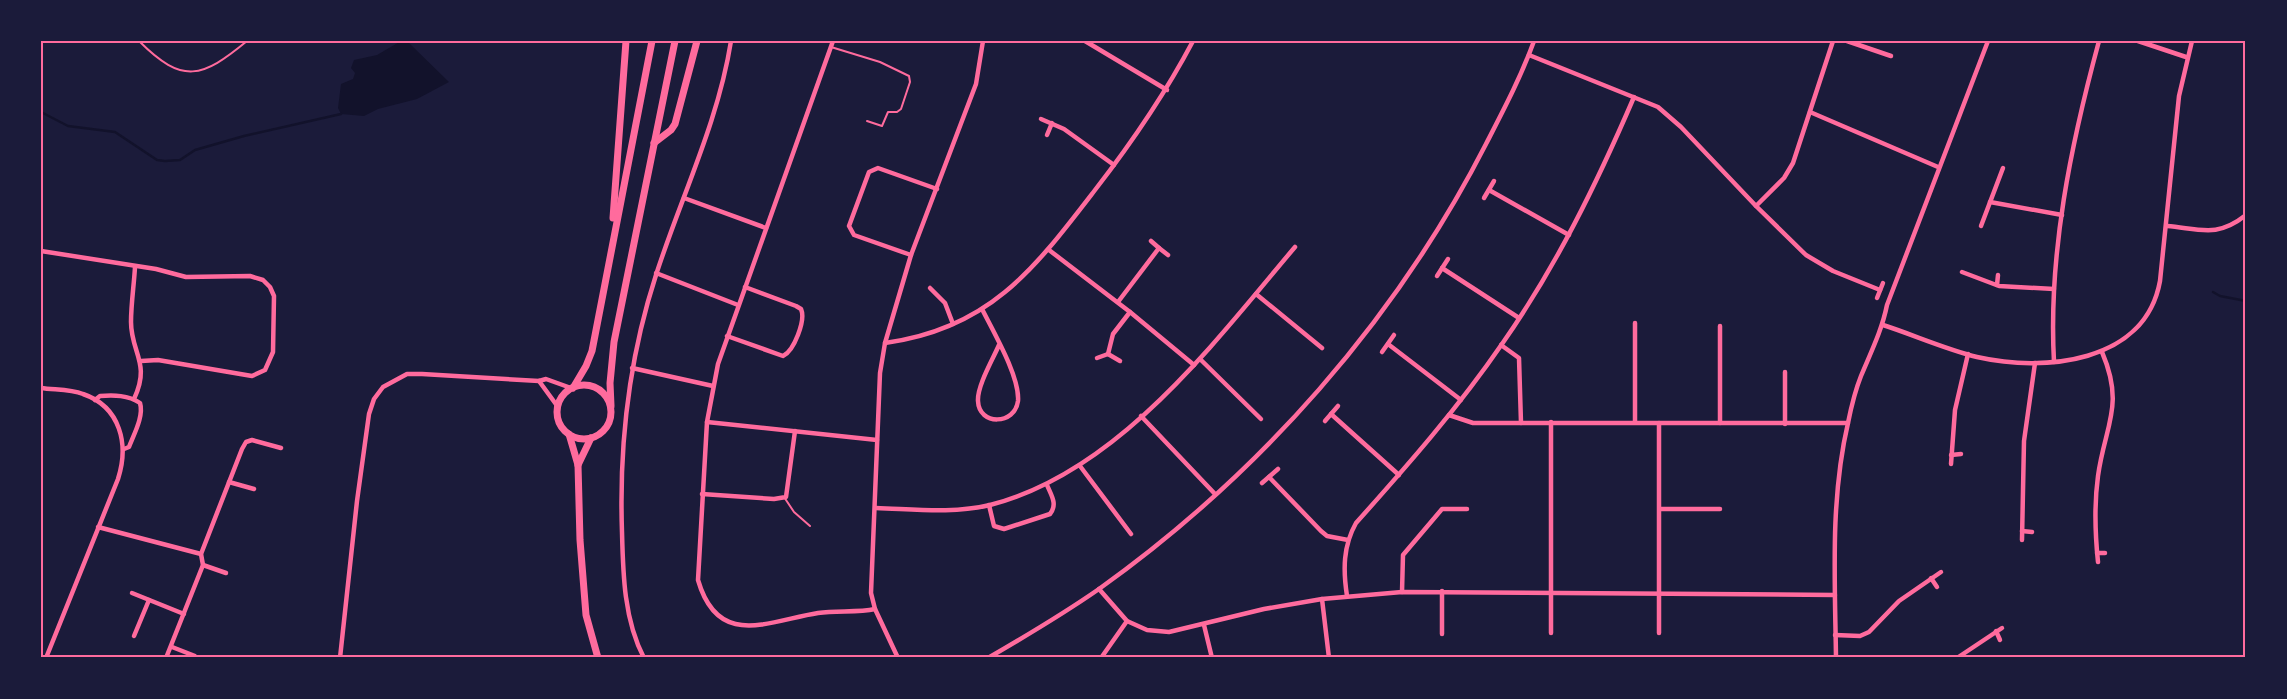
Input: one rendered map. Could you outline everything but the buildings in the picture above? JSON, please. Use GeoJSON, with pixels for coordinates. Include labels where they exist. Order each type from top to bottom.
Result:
{"type":"FeatureCollection","features":[{"type":"Feature","properties":{"kind":"highway"},"geometry":{"type":"LineString","coordinates":[[611,246],[626,41]]}},
{"type":"Feature","properties":{"kind":"highway"},"geometry":{"type":"LineString","coordinates":[[591,438],[576,437],[569,434],[560,424],[558,408],[565,393],[572,388],[586,366],[592,351],[652,41]]}},
{"type":"Feature","properties":{"kind":"highway"},"geometry":{"type":"LineString","coordinates":[[578,465],[591,438],[605,428],[610,420],[610,383],[614,342],[675,41]]}},
{"type":"Feature","properties":{"kind":"highway"},"geometry":{"type":"LineString","coordinates":[[654,143],[671,130],[675,124],[697,41]]}},
{"type":"Feature","properties":{"kind":"highway"},"geometry":{"type":"LineString","coordinates":[[572,388],[586,385],[595,387],[602,392],[611,406]]}},
{"type":"Feature","properties":{"kind":"highway"},"geometry":{"type":"LineString","coordinates":[[569,434],[578,465],[580,540],[586,615],[598,658]]}},
{"type":"Feature","properties":{"kind":"street"},"geometry":{"type":"LineString","coordinates":[[644,658],[630,615],[622,551],[621,489],[625,420],[632,368],[656,273],[718,103],[730,41]]}},
{"type":"Feature","properties":{"kind":"street"},"geometry":{"type":"LineString","coordinates":[[833,41],[744,287],[727,336],[713,386],[707,422],[698,580],[706,602],[718,614],[728,621],[751,627],[827,612],[876,609]]}},
{"type":"Feature","properties":{"kind":"street"},"geometry":{"type":"LineString","coordinates":[[898,658],[876,609],[871,593],[876,508],[880,373],[885,343],[911,255],[976,84],[983,41]]}},
{"type":"Feature","properties":{"kind":"street"},"geometry":{"type":"LineString","coordinates":[[1085,41],[1167,90]]}},
{"type":"Feature","properties":{"kind":"street"},"geometry":{"type":"LineString","coordinates":[[885,343],[907,340],[953,324],[982,309],[1012,288],[1049,250],[1114,165],[1167,90],[1193,41]]}},
{"type":"Feature","properties":{"kind":"street"},"geometry":{"type":"LineString","coordinates":[[988,658],[1048,623],[1099,589],[1152,549],[1216,494],[1267,445],[1306,403],[1352,350],[1422,255],[1462,190],[1529,55],[1534,41]]}},
{"type":"Feature","properties":{"kind":"street"},"geometry":{"type":"LineString","coordinates":[[1756,206],[1790,169],[1833,41]]}},
{"type":"Feature","properties":{"kind":"street"},"geometry":{"type":"LineString","coordinates":[[1847,41],[1891,56]]}},
{"type":"Feature","properties":{"kind":"street"},"geometry":{"type":"LineString","coordinates":[[1836,658],[1837,491],[1848,423],[1860,378],[1883,325],[1886,305],[1988,41]]}},
{"type":"Feature","properties":{"kind":"street"},"geometry":{"type":"LineString","coordinates":[[2054,362],[2054,289],[2062,215],[2073,149],[2099,41]]}},
{"type":"Feature","properties":{"kind":"street"},"geometry":{"type":"LineString","coordinates":[[2138,41],[2186,57]]}},
{"type":"Feature","properties":{"kind":"street"},"geometry":{"type":"LineString","coordinates":[[1883,325],[1968,354],[1997,360],[2035,363],[2080,358],[2102,352],[2128,335],[2140,324],[2159,288],[2167,226],[2177,111],[2186,57],[2192,41]]}},
{"type":"Feature","properties":{"kind":"street"},"geometry":{"type":"LineString","coordinates":[[1529,55],[1658,107],[1670,116],[1756,206],[1812,260],[1833,272],[1880,290]]}},
{"type":"Feature","properties":{"kind":"street"},"geometry":{"type":"LineString","coordinates":[[1347,596],[1344,571],[1348,540],[1356,524],[1461,400],[1519,318],[1569,235],[1634,97]]}},
{"type":"Feature","properties":{"kind":"street"},"geometry":{"type":"LineString","coordinates":[[1810,112],[1938,167]]}},
{"type":"Feature","properties":{"kind":"street"},"geometry":{"type":"LineString","coordinates":[[1041,119],[1078,138],[1114,165]]}},
{"type":"Feature","properties":{"kind":"street"},"geometry":{"type":"LineString","coordinates":[[1047,135],[1052,123]]}},
{"type":"Feature","properties":{"kind":"street"},"geometry":{"type":"LineString","coordinates":[[911,255],[854,235],[850,231],[849,226],[869,172],[878,168],[937,189]]}},
{"type":"Feature","properties":{"kind":"street"},"geometry":{"type":"LineString","coordinates":[[1981,226],[2003,168]]}},
{"type":"Feature","properties":{"kind":"street"},"geometry":{"type":"LineString","coordinates":[[1484,198],[1494,180]]}},
{"type":"Feature","properties":{"kind":"street"},"geometry":{"type":"LineString","coordinates":[[1489,190],[1569,235]]}},
{"type":"Feature","properties":{"kind":"street"},"geometry":{"type":"LineString","coordinates":[[684,198],[766,228]]}},
{"type":"Feature","properties":{"kind":"street"},"geometry":{"type":"LineString","coordinates":[[1990,202],[2062,215]]}},
{"type":"Feature","properties":{"kind":"street"},"geometry":{"type":"LineString","coordinates":[[2167,226],[2218,230],[2231,226],[2246,215]]}},
{"type":"Feature","properties":{"kind":"street"},"geometry":{"type":"LineString","coordinates":[[1151,241],[1168,255]]}},
{"type":"Feature","properties":{"kind":"street"},"geometry":{"type":"LineString","coordinates":[[876,508],[934,510],[990,505],[1046,485],[1080,466],[1141,416],[1200,360],[1295,247]]}},
{"type":"Feature","properties":{"kind":"street"},"geometry":{"type":"LineString","coordinates":[[1118,302],[1159,248]]}},
{"type":"Feature","properties":{"kind":"street"},"geometry":{"type":"LineString","coordinates":[[1049,250],[1118,302],[1194,365]]}},
{"type":"Feature","properties":{"kind":"street"},"geometry":{"type":"LineString","coordinates":[[41,252],[156,269],[186,277],[257,277],[270,287],[274,296],[273,352],[270,363],[259,374],[252,376],[158,360],[141,361]]}},
{"type":"Feature","properties":{"kind":"street"},"geometry":{"type":"LineString","coordinates":[[1437,276],[1448,259]]}},
{"type":"Feature","properties":{"kind":"street"},"geometry":{"type":"LineString","coordinates":[[134,399],[138,390],[141,361],[132,333],[131,322],[136,267]]}},
{"type":"Feature","properties":{"kind":"street"},"geometry":{"type":"LineString","coordinates":[[1442,268],[1519,318]]}},
{"type":"Feature","properties":{"kind":"street"},"geometry":{"type":"LineString","coordinates":[[1962,272],[1997,285],[2054,289]]}},
{"type":"Feature","properties":{"kind":"street"},"geometry":{"type":"LineString","coordinates":[[656,273],[738,305]]}},
{"type":"Feature","properties":{"kind":"street"},"geometry":{"type":"LineString","coordinates":[[1997,285],[1998,275]]}},
{"type":"Feature","properties":{"kind":"street"},"geometry":{"type":"LineString","coordinates":[[1877,298],[1882,283]]}},
{"type":"Feature","properties":{"kind":"street"},"geometry":{"type":"LineString","coordinates":[[727,336],[783,356],[789,352],[802,319],[802,311],[796,306],[744,287]]}},
{"type":"Feature","properties":{"kind":"street"},"geometry":{"type":"LineString","coordinates":[[930,288],[945,303],[953,324]]}},
{"type":"Feature","properties":{"kind":"street"},"geometry":{"type":"LineString","coordinates":[[1256,294],[1322,348]]}},
{"type":"Feature","properties":{"kind":"street"},"geometry":{"type":"LineString","coordinates":[[982,309],[999,344],[1007,361],[1018,399],[1016,408],[1011,415],[1004,420],[996,421],[981,413],[978,393],[999,344]]}},
{"type":"Feature","properties":{"kind":"street"},"geometry":{"type":"LineString","coordinates":[[1108,354],[1113,334],[1130,312]]}},
{"type":"Feature","properties":{"kind":"street"},"geometry":{"type":"LineString","coordinates":[[1635,422],[1636,323]]}},
{"type":"Feature","properties":{"kind":"street"},"geometry":{"type":"LineString","coordinates":[[1720,326],[1720,423]]}},
{"type":"Feature","properties":{"kind":"street"},"geometry":{"type":"LineString","coordinates":[[1382,352],[1394,335]]}},
{"type":"Feature","properties":{"kind":"street"},"geometry":{"type":"LineString","coordinates":[[1388,344],[1461,400]]}},
{"type":"Feature","properties":{"kind":"street"},"geometry":{"type":"LineString","coordinates":[[1501,345],[1516,354],[1521,365],[1521,423]]}},
{"type":"Feature","properties":{"kind":"street"},"geometry":{"type":"LineString","coordinates":[[2098,562],[2096,490],[2114,405],[2112,377],[2102,352]]}},
{"type":"Feature","properties":{"kind":"street"},"geometry":{"type":"LineString","coordinates":[[1097,358],[1108,354]]}},
{"type":"Feature","properties":{"kind":"street"},"geometry":{"type":"LineString","coordinates":[[1108,354],[1120,361]]}},
{"type":"Feature","properties":{"kind":"street"},"geometry":{"type":"LineString","coordinates":[[1951,464],[1956,403],[1968,354]]}},
{"type":"Feature","properties":{"kind":"street"},"geometry":{"type":"LineString","coordinates":[[1200,360],[1261,419]]}},
{"type":"Feature","properties":{"kind":"street"},"geometry":{"type":"LineString","coordinates":[[2022,540],[2024,441],[2035,363]]}},
{"type":"Feature","properties":{"kind":"street"},"geometry":{"type":"LineString","coordinates":[[632,368],[713,386]]}},
{"type":"Feature","properties":{"kind":"street"},"geometry":{"type":"LineString","coordinates":[[1785,372],[1785,424]]}},
{"type":"Feature","properties":{"kind":"street"},"geometry":{"type":"LineString","coordinates":[[340,658],[357,501],[369,414],[374,399],[383,387],[407,374],[460,375],[539,381],[546,379],[572,388]]}},
{"type":"Feature","properties":{"kind":"street"},"geometry":{"type":"LineString","coordinates":[[539,381],[558,408]]}},
{"type":"Feature","properties":{"kind":"street"},"geometry":{"type":"LineString","coordinates":[[41,388],[78,392],[96,400],[117,423],[124,449],[123,463],[46,658]]}},
{"type":"Feature","properties":{"kind":"street"},"geometry":{"type":"LineString","coordinates":[[96,400],[100,396],[111,395],[134,399],[140,403],[141,412],[129,447],[124,449]]}},
{"type":"Feature","properties":{"kind":"street"},"geometry":{"type":"LineString","coordinates":[[1325,421],[1338,406]]}},
{"type":"Feature","properties":{"kind":"street"},"geometry":{"type":"LineString","coordinates":[[1331,414],[1399,475]]}},
{"type":"Feature","properties":{"kind":"street"},"geometry":{"type":"LineString","coordinates":[[1449,415],[1473,423],[1848,423]]}},
{"type":"Feature","properties":{"kind":"street"},"geometry":{"type":"LineString","coordinates":[[1141,416],[1216,494]]}},
{"type":"Feature","properties":{"kind":"street"},"geometry":{"type":"LineString","coordinates":[[707,422],[877,440]]}},
{"type":"Feature","properties":{"kind":"street"},"geometry":{"type":"LineString","coordinates":[[1551,422],[1551,633]]}},
{"type":"Feature","properties":{"kind":"street"},"geometry":{"type":"LineString","coordinates":[[1659,422],[1659,633]]}},
{"type":"Feature","properties":{"kind":"street"},"geometry":{"type":"LineString","coordinates":[[702,494],[774,499],[784,497],[788,493],[795,431]]}},
{"type":"Feature","properties":{"kind":"street"},"geometry":{"type":"LineString","coordinates":[[166,658],[204,564],[201,554],[246,442],[252,440],[281,448]]}},
{"type":"Feature","properties":{"kind":"street"},"geometry":{"type":"LineString","coordinates":[[1951,455],[1961,454]]}},
{"type":"Feature","properties":{"kind":"street"},"geometry":{"type":"LineString","coordinates":[[1080,466],[1132,534]]}},
{"type":"Feature","properties":{"kind":"street"},"geometry":{"type":"LineString","coordinates":[[1262,483],[1278,469]]}},
{"type":"Feature","properties":{"kind":"street"},"geometry":{"type":"LineString","coordinates":[[1269,477],[1327,536],[1348,540]]}},
{"type":"Feature","properties":{"kind":"street"},"geometry":{"type":"LineString","coordinates":[[229,482],[254,489]]}},
{"type":"Feature","properties":{"kind":"street"},"geometry":{"type":"LineString","coordinates":[[990,505],[994,526],[1004,530],[1050,514],[1054,509],[1054,503],[1046,485]]}},
{"type":"Feature","properties":{"kind":"street"},"geometry":{"type":"LineString","coordinates":[[1402,592],[1403,555],[1442,509],[1466,509]]}},
{"type":"Feature","properties":{"kind":"street"},"geometry":{"type":"LineString","coordinates":[[1660,509],[1720,509]]}},
{"type":"Feature","properties":{"kind":"street"},"geometry":{"type":"LineString","coordinates":[[98,527],[201,554]]}},
{"type":"Feature","properties":{"kind":"street"},"geometry":{"type":"LineString","coordinates":[[2022,531],[2032,532]]}},
{"type":"Feature","properties":{"kind":"street"},"geometry":{"type":"LineString","coordinates":[[2097,553],[2105,553]]}},
{"type":"Feature","properties":{"kind":"street"},"geometry":{"type":"LineString","coordinates":[[204,564],[226,572]]}},
{"type":"Feature","properties":{"kind":"street"},"geometry":{"type":"LineString","coordinates":[[1836,636],[1860,636],[1869,632],[1899,601],[1941,572]]}},
{"type":"Feature","properties":{"kind":"street"},"geometry":{"type":"LineString","coordinates":[[1931,578],[1937,587]]}},
{"type":"Feature","properties":{"kind":"street"},"geometry":{"type":"LineString","coordinates":[[1099,589],[1127,621],[1157,632],[1170,632],[1264,609],[1322,599],[1402,592],[1835,595]]}},
{"type":"Feature","properties":{"kind":"street"},"geometry":{"type":"LineString","coordinates":[[1442,591],[1442,634]]}},
{"type":"Feature","properties":{"kind":"street"},"geometry":{"type":"LineString","coordinates":[[132,593],[184,614]]}},
{"type":"Feature","properties":{"kind":"street"},"geometry":{"type":"LineString","coordinates":[[1322,599],[1329,658]]}},
{"type":"Feature","properties":{"kind":"street"},"geometry":{"type":"LineString","coordinates":[[134,636],[149,600]]}},
{"type":"Feature","properties":{"kind":"street"},"geometry":{"type":"LineString","coordinates":[[1101,658],[1127,621]]}},
{"type":"Feature","properties":{"kind":"street"},"geometry":{"type":"LineString","coordinates":[[1204,624],[1212,658]]}},
{"type":"Feature","properties":{"kind":"street"},"geometry":{"type":"LineString","coordinates":[[1957,658],[2002,628]]}},
{"type":"Feature","properties":{"kind":"street"},"geometry":{"type":"LineString","coordinates":[[1996,631],[2000,640]]}},
{"type":"Feature","properties":{"kind":"street"},"geometry":{"type":"LineString","coordinates":[[172,646],[195,656]]}},
{"type":"Feature","properties":{"kind":"lane"},"geometry":{"type":"LineString","coordinates":[[139,41],[161,62],[192,73],[219,64],[246,41]]}},
{"type":"Feature","properties":{"kind":"lane"},"geometry":{"type":"LineString","coordinates":[[831,47],[880,62],[909,76],[910,82],[901,109],[898,112],[888,112],[882,126],[867,121]]}},
{"type":"Feature","properties":{"kind":"lane"},"geometry":{"type":"LineString","coordinates":[[784,497],[794,512],[810,526]]}},
{"type":"Feature","properties":{"kind":"shaded area"},"geometry":{"type":"Polygon","coordinates":[[[401,41],[407,41],[449,82],[417,99],[378,109],[364,116],[341,114],[338,108],[341,84],[353,79],[355,73],[351,68],[354,60],[377,55],[401,41]]]}},
{"type":"Feature","properties":{"kind":"waterway"},"geometry":{"type":"LineString","coordinates":[[41,112],[68,126],[115,132],[157,160],[165,161],[180,160],[195,150],[244,136],[341,114]]}},
{"type":"Feature","properties":{"kind":"waterway"},"geometry":{"type":"LineString","coordinates":[[2213,292],[2220,296],[2246,301]]}}]}
